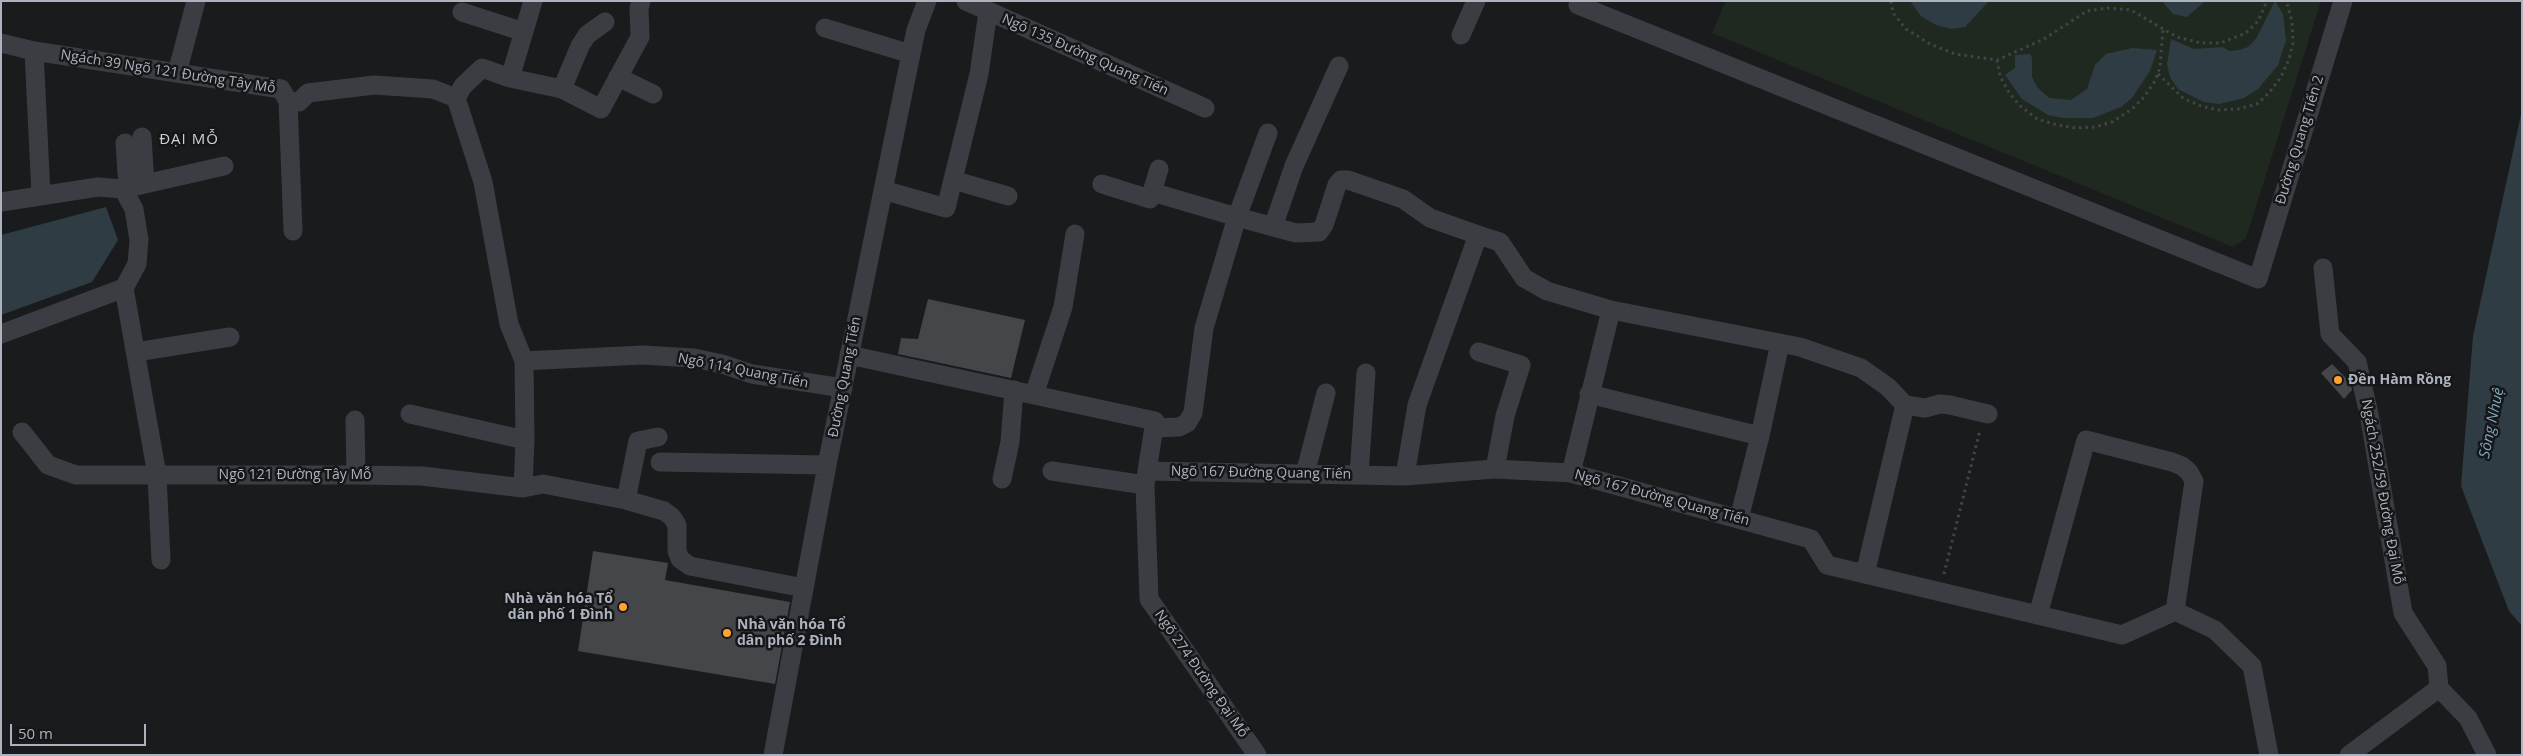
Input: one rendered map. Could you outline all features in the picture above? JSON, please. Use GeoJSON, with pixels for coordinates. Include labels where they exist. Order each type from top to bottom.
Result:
{"type":"FeatureCollection","features":[{"type":"Feature","properties":{"kind":"street"},"geometry":{"type":"LineString","coordinates":[[177,73],[196,1]]}},
{"type":"Feature","properties":{"kind":"street"},"geometry":{"type":"LineString","coordinates":[[510,78],[533,1]]}},
{"type":"Feature","properties":{"kind":"street"},"geometry":{"type":"LineString","coordinates":[[523,488],[525,440],[524,361],[509,324],[483,182],[456,98],[463,86],[482,68],[510,78],[562,89],[600,108],[640,37],[639,8],[641,1]]}},
{"type":"Feature","properties":{"kind":"street","name":"Đường Quang Tiến"},"geometry":{"type":"LineString","coordinates":[[773,755],[788,652],[804,588],[827,465],[916,30],[927,1]]}},
{"type":"Feature","properties":{"kind":"street","name":"Ngõ 135 Đường Quang Tiến"},"geometry":{"type":"LineString","coordinates":[[966,1],[1204,108]]}},
{"type":"Feature","properties":{"kind":"street"},"geometry":{"type":"LineString","coordinates":[[1461,35],[1476,1]]}},
{"type":"Feature","properties":{"kind":"street","name":"Đường Quang Tiến 2"},"geometry":{"type":"LineString","coordinates":[[1578,5],[2258,279],[2343,1]]}},
{"type":"Feature","properties":{"kind":"street"},"geometry":{"type":"LineString","coordinates":[[462,12],[524,32]]}},
{"type":"Feature","properties":{"kind":"street"},"geometry":{"type":"LineString","coordinates":[[883,190],[946,208],[979,74],[988,12]]}},
{"type":"Feature","properties":{"kind":"street"},"geometry":{"type":"LineString","coordinates":[[562,89],[580,46],[587,35],[604,22]]}},
{"type":"Feature","properties":{"kind":"street"},"geometry":{"type":"LineString","coordinates":[[825,28],[911,54]]}},
{"type":"Feature","properties":{"kind":"street","name":"Ngách 39 Ngõ 121 Đường Tây Mỗ"},"geometry":{"type":"LineString","coordinates":[[1,43],[34,51],[281,89],[288,101],[299,102],[308,93],[374,85],[433,89],[456,98]]}},
{"type":"Feature","properties":{"kind":"street"},"geometry":{"type":"LineString","coordinates":[[34,51],[41,195]]}},
{"type":"Feature","properties":{"kind":"street"},"geometry":{"type":"LineString","coordinates":[[1273,227],[1294,166],[1339,66]]}},
{"type":"Feature","properties":{"kind":"street"},"geometry":{"type":"LineString","coordinates":[[618,77],[653,94]]}},
{"type":"Feature","properties":{"kind":"street"},"geometry":{"type":"LineString","coordinates":[[288,101],[293,231]]}},
{"type":"Feature","properties":{"kind":"street"},"geometry":{"type":"LineString","coordinates":[[1155,428],[1179,426],[1187,423],[1193,413],[1204,328],[1238,217],[1268,133]]}},
{"type":"Feature","properties":{"kind":"street"},"geometry":{"type":"LineString","coordinates":[[134,140],[132,187],[139,240],[137,264],[124,288],[157,476],[161,560]]}},
{"type":"Feature","properties":{"kind":"street"},"geometry":{"type":"LineString","coordinates":[[1,202],[98,188],[132,187],[224,166]]}},
{"type":"Feature","properties":{"kind":"street"},"geometry":{"type":"LineString","coordinates":[[1102,184],[1150,199],[1159,169]]}},
{"type":"Feature","properties":{"kind":"street"},"geometry":{"type":"LineString","coordinates":[[953,180],[1008,196]]}},
{"type":"Feature","properties":{"kind":"street"},"geometry":{"type":"LineString","coordinates":[[1152,192],[1296,233],[1319,232],[1324,225],[1337,185],[1341,180],[1348,180],[1404,199],[1430,218],[1500,242],[1524,278],[1547,291],[1611,310],[1780,343],[1838,358],[1861,368],[1888,387],[1905,405],[1925,408],[1940,404],[1950,405],[1985,419]]}},
{"type":"Feature","properties":{"kind":"street"},"geometry":{"type":"LineString","coordinates":[[1034,395],[1063,307],[1075,234]]}},
{"type":"Feature","properties":{"kind":"street"},"geometry":{"type":"LineString","coordinates":[[1405,476],[1417,405],[1478,235]]}},
{"type":"Feature","properties":{"kind":"street","name":"Ngách 252/59 Đường Đại Mỗ"},"geometry":{"type":"LineString","coordinates":[[2323,268],[2330,334],[2357,362],[2403,613],[2437,666],[2439,688]]}},
{"type":"Feature","properties":{"kind":"street"},"geometry":{"type":"LineString","coordinates":[[1,334],[124,288]]}},
{"type":"Feature","properties":{"kind":"street"},"geometry":{"type":"LineString","coordinates":[[1571,473],[1611,310]]}},
{"type":"Feature","properties":{"kind":"street"},"geometry":{"type":"LineString","coordinates":[[136,352],[230,337]]}},
{"type":"Feature","properties":{"kind":"street"},"geometry":{"type":"LineString","coordinates":[[1739,519],[1760,436],[1780,343]]}},
{"type":"Feature","properties":{"kind":"street"},"geometry":{"type":"LineString","coordinates":[[1479,352],[1521,365],[1505,416],[1496,469]]}},
{"type":"Feature","properties":{"kind":"street"},"geometry":{"type":"LineString","coordinates":[[850,355],[1155,421],[1146,478]]}},
{"type":"Feature","properties":{"kind":"street","name":"Ngõ 114 Quang Tiến"},"geometry":{"type":"LineString","coordinates":[[524,361],[642,356],[694,358],[722,364],[752,374],[843,388]]}},
{"type":"Feature","properties":{"kind":"street"},"geometry":{"type":"LineString","coordinates":[[1359,476],[1366,373]]}},
{"type":"Feature","properties":{"kind":"street"},"geometry":{"type":"LineString","coordinates":[[1002,479],[1010,442],[1014,390]]}},
{"type":"Feature","properties":{"kind":"street"},"geometry":{"type":"LineString","coordinates":[[1305,474],[1326,393]]}},
{"type":"Feature","properties":{"kind":"street"},"geometry":{"type":"LineString","coordinates":[[1589,394],[1760,436]]}},
{"type":"Feature","properties":{"kind":"street"},"geometry":{"type":"LineString","coordinates":[[1865,574],[1905,405]]}},
{"type":"Feature","properties":{"kind":"street"},"geometry":{"type":"LineString","coordinates":[[410,414],[525,440]]}},
{"type":"Feature","properties":{"kind":"street"},"geometry":{"type":"LineString","coordinates":[[355,420],[356,475]]}},
{"type":"Feature","properties":{"kind":"street","name":"Ngõ 121 Đường Tây Mỗ"},"geometry":{"type":"LineString","coordinates":[[22,432],[48,465],[76,476],[422,476],[523,488],[544,484],[626,500],[653,506],[672,517],[678,533],[672,555],[684,563],[701,570],[804,588]]}},
{"type":"Feature","properties":{"kind":"street"},"geometry":{"type":"LineString","coordinates":[[626,500],[638,441],[658,437]]}},
{"type":"Feature","properties":{"kind":"street"},"geometry":{"type":"LineString","coordinates":[[2038,615],[2086,440],[2182,466],[2189,472],[2194,481],[2175,611],[2215,630],[2252,666],[2269,755]]}},
{"type":"Feature","properties":{"kind":"street"},"geometry":{"type":"LineString","coordinates":[[660,462],[827,465]]}},
{"type":"Feature","properties":{"kind":"street","name":"Ngõ 167 Đường Quang Tiến"},"geometry":{"type":"LineString","coordinates":[[1052,471],[1146,478],[1305,474],[1405,476],[1496,469],[1571,473],[1811,539],[1827,565],[2122,635],[2175,611]]}},
{"type":"Feature","properties":{"kind":"street","name":"Ngõ 274 Đường Đại Mỗ"},"geometry":{"type":"LineString","coordinates":[[1146,478],[1149,599],[1257,755]]}},
{"type":"Feature","properties":{"kind":"street"},"geometry":{"type":"LineString","coordinates":[[2349,755],[2439,688],[2468,718],[2487,755]]}},
{"type":"Feature","properties":{"kind":"path"},"geometry":{"type":"LineString","coordinates":[[1890,1],[1893,13],[1906,29],[1930,44],[1955,54],[1997,60],[2044,39],[2087,11],[2108,8],[2131,10],[2177,37],[2201,43],[2221,43],[2246,33],[2258,21],[2267,1]]}},
{"type":"Feature","properties":{"kind":"path"},"geometry":{"type":"LineString","coordinates":[[2158,73],[2183,98],[2201,106],[2218,110],[2238,109],[2257,104],[2269,94],[2281,77],[2289,59],[2293,43],[2292,22],[2288,6],[2284,1]]}},
{"type":"Feature","properties":{"kind":"path"},"geometry":{"type":"LineString","coordinates":[[1997,60],[2000,76],[2008,91],[2019,105],[2037,118],[2057,126],[2095,127],[2112,122],[2132,110],[2144,97],[2158,73],[2163,30]]}},
{"type":"Feature","properties":{"kind":"path"},"geometry":{"type":"LineString","coordinates":[[1940,592],[1985,419]]}},
{"type":"Feature","properties":{"kind":"shaded area"},"geometry":{"type":"Polygon","coordinates":[[[1726,1],[2321,1],[2246,238],[2233,247],[1712,33],[1726,1]]]}},
{"type":"Feature","properties":{"kind":"water"},"geometry":{"type":"Polygon","coordinates":[[[1910,1],[1989,1],[1965,27],[1951,29],[1936,25],[1921,16],[1910,1]]]}},
{"type":"Feature","properties":{"kind":"water"},"geometry":{"type":"Polygon","coordinates":[[[2162,1],[2205,1],[2187,17],[2173,14],[2162,1]]]}},
{"type":"Feature","properties":{"kind":"water"},"geometry":{"type":"Polygon","coordinates":[[[2275,1],[2283,14],[2286,40],[2278,65],[2258,89],[2244,98],[2219,104],[2204,102],[2178,89],[2170,77],[2167,64],[2171,39],[2194,49],[2223,47],[2229,51],[2248,47],[2256,39],[2275,1]]]}},
{"type":"Feature","properties":{"kind":"water"},"geometry":{"type":"Polygon","coordinates":[[[2132,48],[2157,50],[2150,71],[2132,98],[2121,107],[2093,118],[2063,118],[2048,115],[2022,99],[2005,75],[2015,68],[2015,55],[2030,54],[2032,58],[2032,77],[2037,87],[2049,98],[2071,100],[2087,89],[2095,65],[2106,54],[2132,48]]]}},
{"type":"Feature","properties":{"kind":"water","name":"Sông Nhuệ"},"geometry":{"type":"Polygon","coordinates":[[[2522,110],[2522,626],[2509,611],[2461,486],[2473,336],[2522,110]]]}},
{"type":"Feature","properties":{"kind":"water"},"geometry":{"type":"Polygon","coordinates":[[[106,207],[118,240],[92,282],[1,315],[1,235],[106,207]]]}},
{"type":"Feature","properties":{"kind":"building"},"geometry":{"type":"Polygon","coordinates":[[[928,299],[1025,320],[1011,378],[898,354],[901,338],[918,339],[928,299]]]}},
{"type":"Feature","properties":{"kind":"building","name":"Đền Hàm Rồng"},"geometry":{"type":"Polygon","coordinates":[[[2332,364],[2350,382],[2352,390],[2344,399],[2321,373],[2332,364]]]}},
{"type":"Feature","properties":{"kind":"building"},"geometry":{"type":"Polygon","coordinates":[[[593,551],[668,563],[665,580],[790,602],[775,684],[578,651],[593,551]]]}},
{"type":"Feature","properties":{"kind":"place","name":"Đền Hàm Rồng"},"geometry":{"type":"Point","coordinates":[2338,380]}},
{"type":"Feature","properties":{"kind":"place","name":"Nhà văn hóa Tổ dân phố 1 Đình"},"geometry":{"type":"Point","coordinates":[623,607]}},
{"type":"Feature","properties":{"kind":"place","name":"Nhà văn hóa Tổ dân phố 2 Đình"},"geometry":{"type":"Point","coordinates":[727,633]}},
{"type":"Feature","properties":{"kind":"district","name":"ĐẠI MỖ"},"geometry":{"type":"Point","coordinates":[189,140]}}]}
